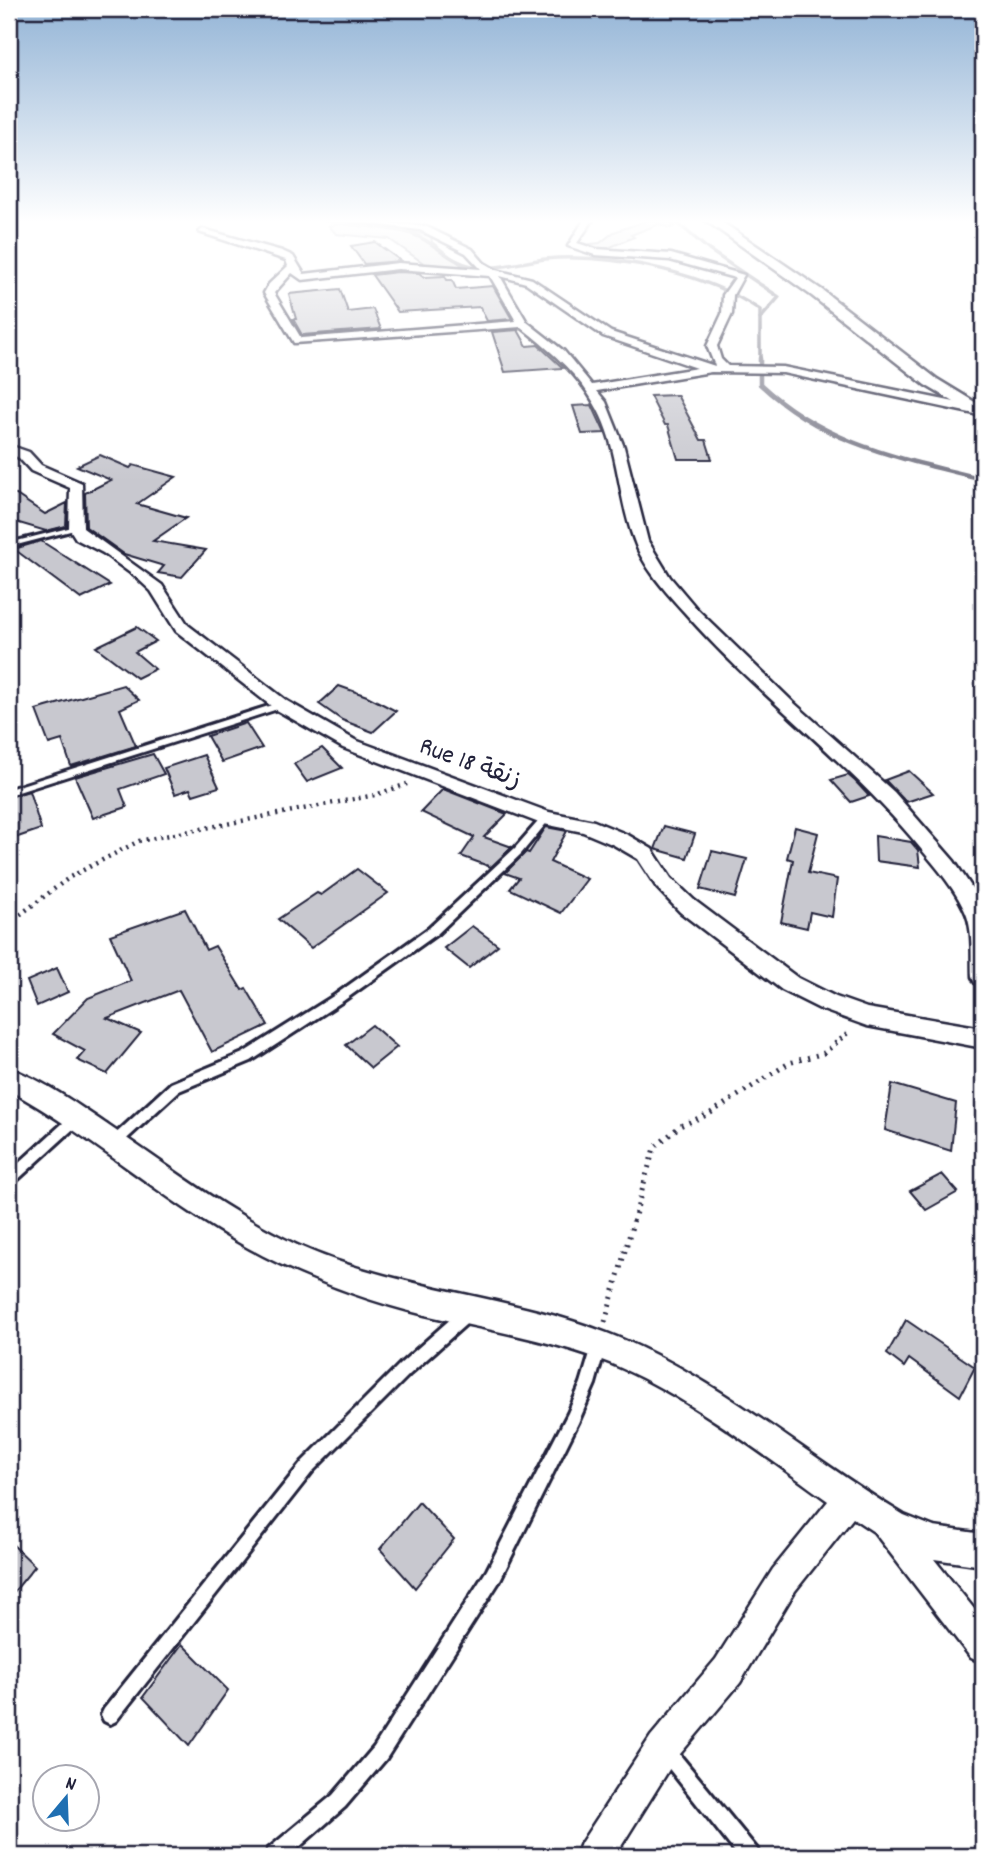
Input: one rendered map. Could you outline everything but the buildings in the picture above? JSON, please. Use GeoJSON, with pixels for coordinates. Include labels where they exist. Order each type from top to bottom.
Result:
{"type":"FeatureCollection","features":[{"type":"Feature","properties":{"kind":"street"},"geometry":{"type":"LineString","coordinates":[[277,307],[298,341],[523,324]]}},
{"type":"Feature","properties":{"kind":"street"},"geometry":{"type":"LineString","coordinates":[[512,307],[523,324],[554,347],[590,390],[610,424],[636,526],[649,556],[692,612],[787,706],[878,789],[947,866],[975,909],[980,926],[983,977]]}},
{"type":"Feature","properties":{"kind":"street"},"geometry":{"type":"LineString","coordinates":[[568,307],[616,338],[711,369]]}},
{"type":"Feature","properties":{"kind":"street"},"geometry":{"type":"LineString","coordinates":[[725,369],[716,360],[712,346],[727,314],[727,307]]}},
{"type":"Feature","properties":{"kind":"street"},"geometry":{"type":"LineString","coordinates":[[835,307],[931,382],[979,412]]}},
{"type":"Feature","properties":{"kind":"street"},"geometry":{"type":"LineString","coordinates":[[590,390],[711,369],[783,370],[979,412]]}},
{"type":"Feature","properties":{"kind":"street"},"geometry":{"type":"LineString","coordinates":[[9,449],[24,455],[36,468],[78,486],[76,528]]}},
{"type":"Feature","properties":{"kind":"street","name":"Rue 18 زنقة"},"geometry":{"type":"LineString","coordinates":[[76,528],[88,541],[108,550],[157,588],[182,628],[281,705],[349,744],[546,818],[587,826],[621,840],[645,854],[664,883],[687,906],[790,984],[867,1017],[983,1038]]}},
{"type":"Feature","properties":{"kind":"street"},"geometry":{"type":"LineString","coordinates":[[9,1078],[115,1142],[235,1226],[288,1254],[394,1294],[551,1328],[599,1345],[634,1360],[678,1386],[887,1525],[968,1550],[983,1550]]}},
{"type":"Feature","properties":{"kind":"street"},"geometry":{"type":"LineString","coordinates":[[594,1856],[663,1748],[729,1671],[784,1580],[849,1499]]}},
{"type":"Feature","properties":{"kind":"street"},"geometry":{"type":"LineString","coordinates":[[887,1525],[983,1646]]}},
{"type":"Feature","properties":{"kind":"lane"},"geometry":{"type":"LineString","coordinates":[[9,545],[76,528]]}},
{"type":"Feature","properties":{"kind":"lane"},"geometry":{"type":"LineString","coordinates":[[9,792],[93,763],[215,729],[281,705]]}},
{"type":"Feature","properties":{"kind":"lane"},"geometry":{"type":"LineString","coordinates":[[115,1142],[175,1087],[247,1057],[339,998],[432,931],[518,851],[546,818]]}},
{"type":"Feature","properties":{"kind":"lane"},"geometry":{"type":"LineString","coordinates":[[9,1180],[77,1118]]}},
{"type":"Feature","properties":{"kind":"lane"},"geometry":{"type":"LineString","coordinates":[[110,1715],[308,1466],[405,1369],[470,1311]]}},
{"type":"Feature","properties":{"kind":"lane"},"geometry":{"type":"LineString","coordinates":[[275,1856],[339,1801],[380,1753],[493,1576],[573,1418],[588,1384],[599,1345]]}},
{"type":"Feature","properties":{"kind":"lane"},"geometry":{"type":"LineString","coordinates":[[663,1748],[750,1856]]}},
{"type":"Feature","properties":{"kind":"path"},"geometry":{"type":"LineString","coordinates":[[9,923],[70,877],[139,841],[375,795],[434,774]]}},
{"type":"Feature","properties":{"kind":"path"},"geometry":{"type":"LineString","coordinates":[[599,1345],[654,1148],[680,1126],[709,1114],[789,1063],[824,1053],[867,1017]]}},
{"type":"Feature","properties":{"kind":"waterway"},"geometry":{"type":"LineString","coordinates":[[755,307],[760,310],[760,319]]}},
{"type":"Feature","properties":{"kind":"waterway"},"geometry":{"type":"LineString","coordinates":[[760,319],[770,307]]}},
{"type":"Feature","properties":{"kind":"waterway"},"geometry":{"type":"LineString","coordinates":[[760,319],[760,384],[785,405],[811,422],[865,447],[983,479]]}}]}
